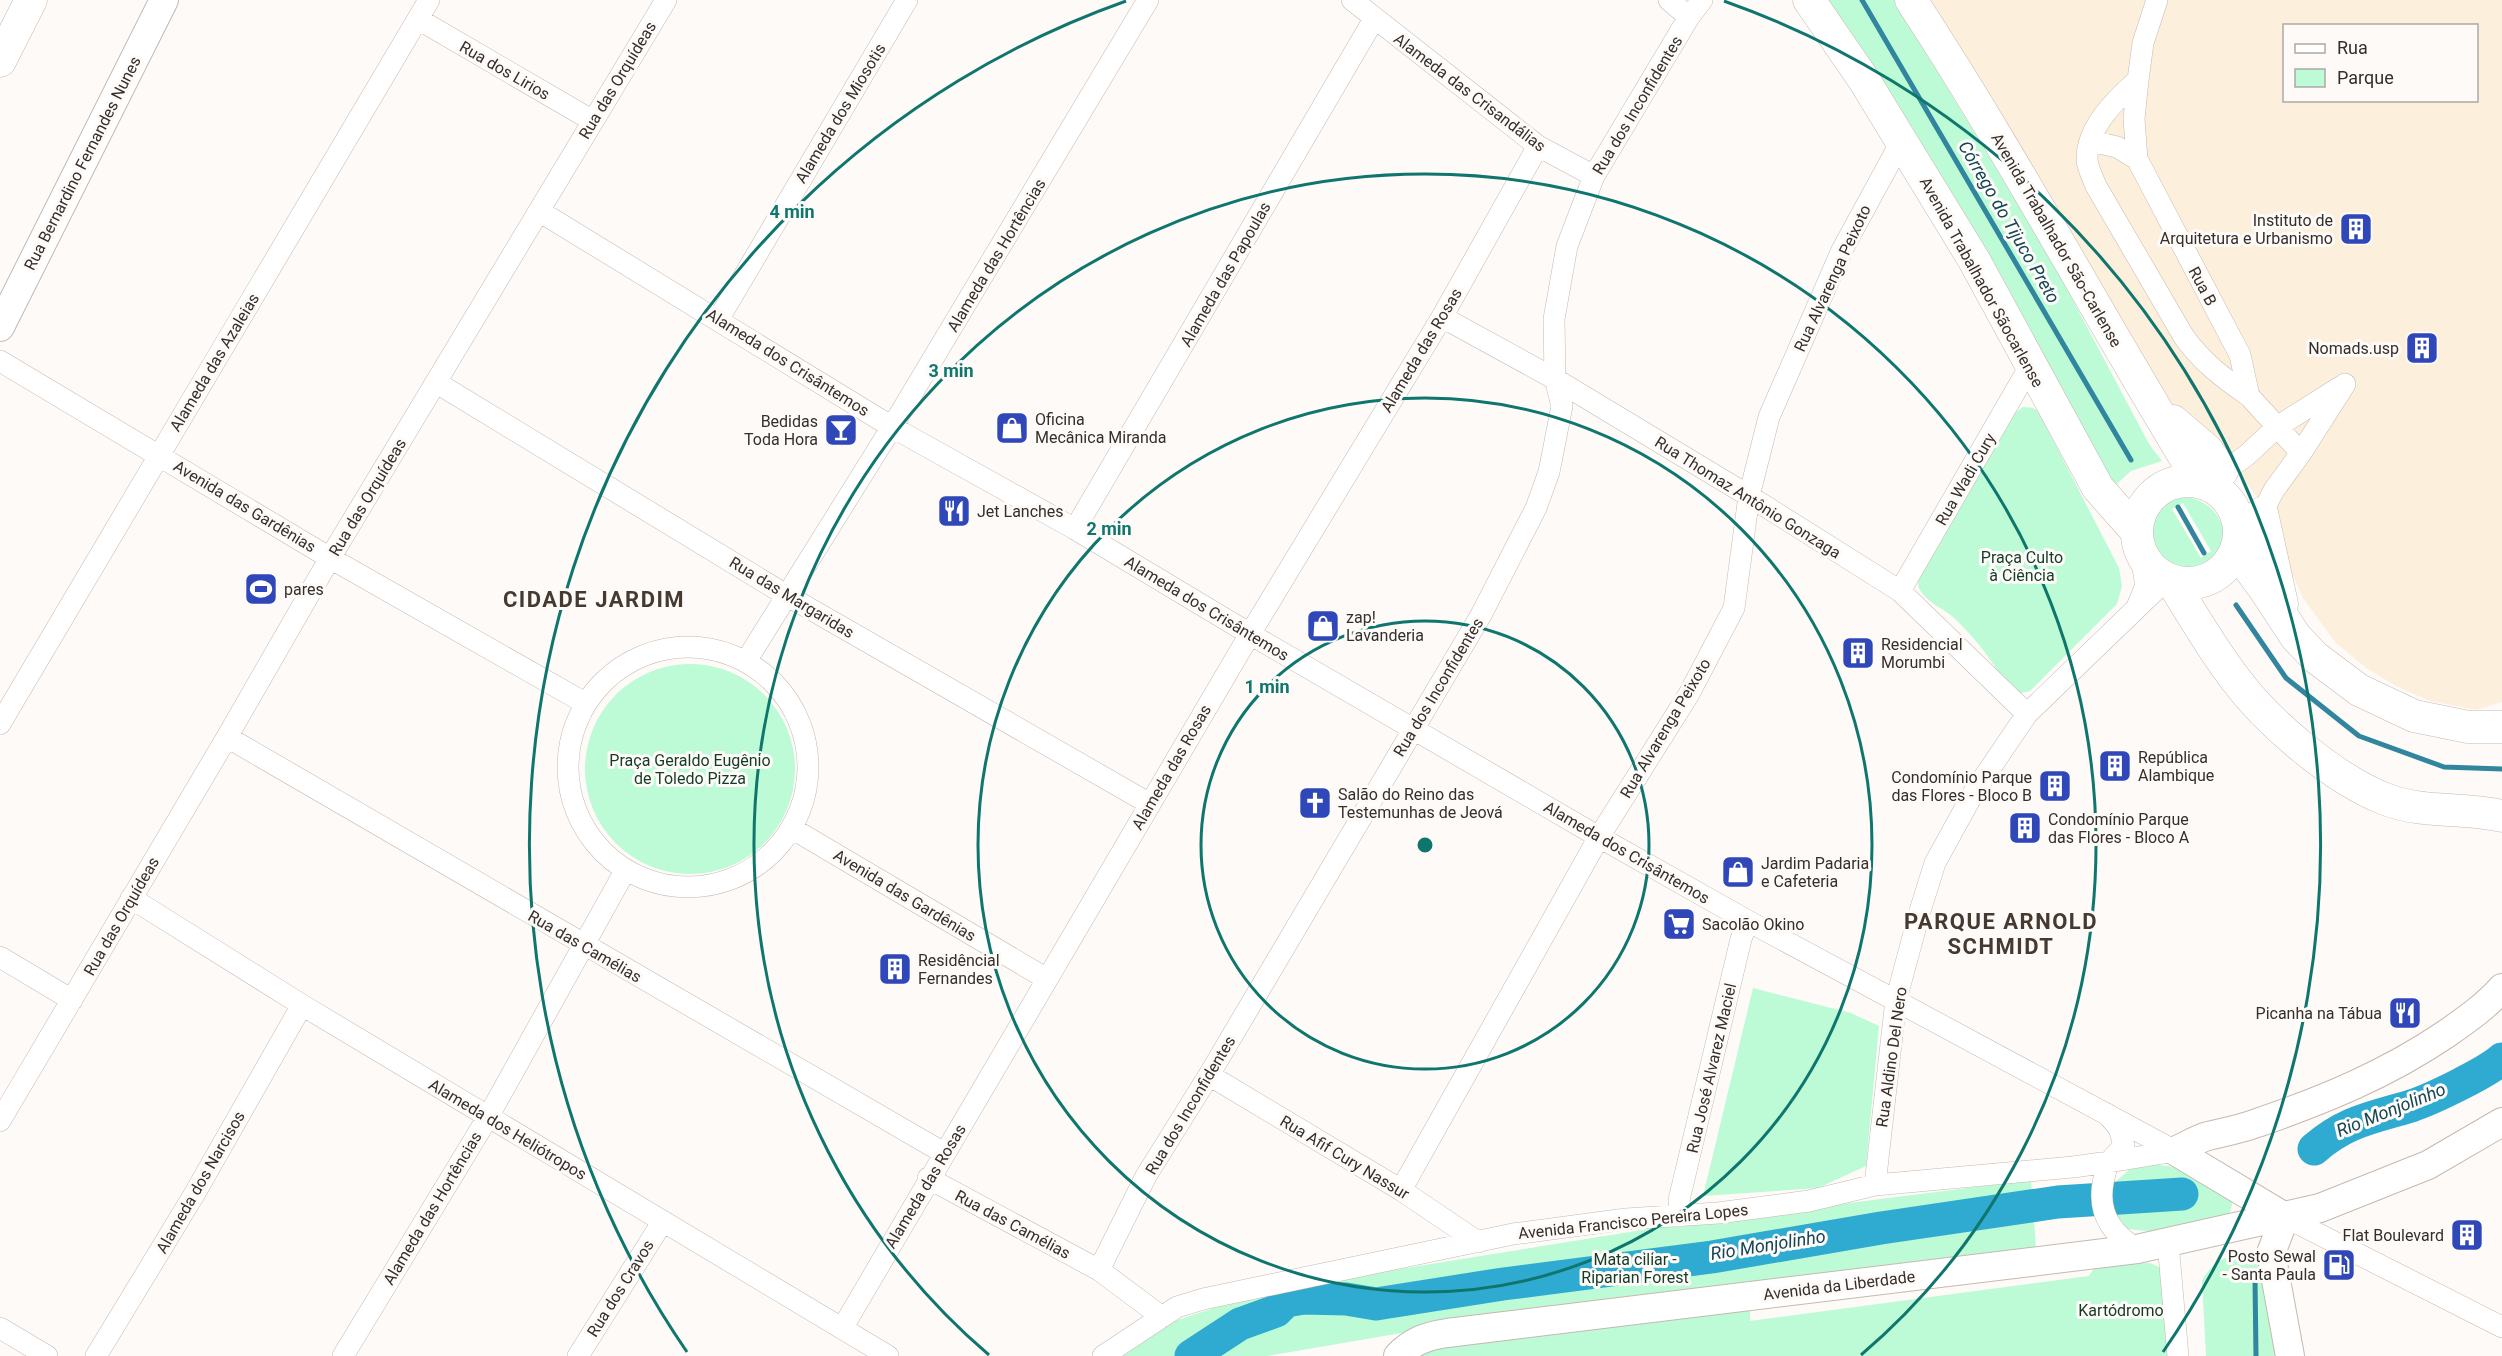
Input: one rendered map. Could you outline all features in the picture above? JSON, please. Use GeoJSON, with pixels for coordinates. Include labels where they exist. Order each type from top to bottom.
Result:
{"type":"FeatureCollection","features":[{"type":"Feature","properties":{"kind":"main road"},"geometry":{"type":"LineString","coordinates":[[0,61],[31,0]]}},
{"type":"Feature","properties":{"kind":"main road","name":"Avenida Trabalhador Sãocarlense"},"geometry":{"type":"LineString","coordinates":[[1809,0],[1858,70],[1974,260],[2098,488],[2138,539]]}},
{"type":"Feature","properties":{"kind":"main road","name":"Avenida Trabalhador São-Carlense"},"geometry":{"type":"LineString","coordinates":[[1911,0],[2049,224],[2155,408],[2210,480]]}},
{"type":"Feature","properties":{"kind":"main road"},"geometry":{"type":"LineString","coordinates":[[2210,480],[2233,508],[2238,522],[2237,543],[2228,564],[2217,574],[2202,581],[2187,583],[2157,573],[2146,561],[2138,539],[2139,516],[2146,503],[2156,492],[2170,484],[2210,480]]}},
{"type":"Feature","properties":{"kind":"main road"},"geometry":{"type":"LineString","coordinates":[[2262,513],[2286,622]]}},
{"type":"Feature","properties":{"kind":"main road"},"geometry":{"type":"LineString","coordinates":[[2237,543],[2296,637],[2315,657],[2359,690],[2414,716],[2468,727],[2502,727]]}},
{"type":"Feature","properties":{"kind":"main road"},"geometry":{"type":"LineString","coordinates":[[2170,579],[2237,682],[2282,730],[2317,758],[2356,785],[2385,799],[2418,808],[2502,816]]}},
{"type":"Feature","properties":{"kind":"street","name":"Rua Bernardino Fernandes Nunes"},"geometry":{"type":"LineString","coordinates":[[0,327],[164,0]]}},
{"type":"Feature","properties":{"kind":"street","name":"Alameda das Azaleias"},"geometry":{"type":"LineString","coordinates":[[0,724],[429,0]]}},
{"type":"Feature","properties":{"kind":"street","name":"Rua das Orquídeas"},"geometry":{"type":"LineString","coordinates":[[0,1120],[227,737],[330,558],[666,0]]}},
{"type":"Feature","properties":{"kind":"street","name":"Alameda dos Miosotis"},"geometry":{"type":"LineString","coordinates":[[718,320],[907,0]]}},
{"type":"Feature","properties":{"kind":"street","name":"Alameda das Hortências"},"geometry":{"type":"LineString","coordinates":[[746,661],[892,427],[1148,0]]}},
{"type":"Feature","properties":{"kind":"street","name":"Alameda das Crisandálias"},"geometry":{"type":"LineString","coordinates":[[1352,0],[1538,146],[1594,176]]}},
{"type":"Feature","properties":{"kind":"street"},"geometry":{"type":"LineString","coordinates":[[1669,0],[1689,17]]}},
{"type":"Feature","properties":{"kind":"street","name":"Rua dos Inconfidentes"},"geometry":{"type":"LineString","coordinates":[[1099,1270],[1146,1176],[1209,1076],[1481,615],[1536,508],[1549,472],[1562,406],[1555,379],[1554,319],[1567,246],[1594,176],[1689,17],[1702,0]]}},
{"type":"Feature","properties":{"kind":"street","name":"Rua B"},"geometry":{"type":"LineString","coordinates":[[2157,0],[2143,43],[2138,80],[2134,119],[2137,159],[2240,355],[2249,396],[2301,453]]}},
{"type":"Feature","properties":{"kind":"street","name":"Rua dos Lirios"},"geometry":{"type":"LineString","coordinates":[[418,19],[593,121]]}},
{"type":"Feature","properties":{"kind":"street","name":"Alameda das Papoulas"},"geometry":{"type":"LineString","coordinates":[[1075,529],[1374,19]]}},
{"type":"Feature","properties":{"kind":"street"},"geometry":{"type":"LineString","coordinates":[[2138,80],[2116,100],[2102,118],[2091,141],[2086,160],[2096,186],[2184,337],[2199,358],[2218,375],[2249,396]]}},
{"type":"Feature","properties":{"kind":"street","name":"Rua Alvarenga Peixoto"},"geometry":{"type":"LineString","coordinates":[[1401,1190],[1599,837],[1689,694],[1734,608],[1749,496],[1769,417],[1842,250],[1902,140]]}},
{"type":"Feature","properties":{"kind":"street"},"geometry":{"type":"LineString","coordinates":[[2091,141],[2117,147],[2137,159]]}},
{"type":"Feature","properties":{"kind":"street","name":"Alameda das Rosas"},"geometry":{"type":"LineString","coordinates":[[843,1327],[928,1178],[1250,634],[1442,317],[1538,146]]}},
{"type":"Feature","properties":{"kind":"street","name":"Alameda dos Crisântemos"},"geometry":{"type":"LineString","coordinates":[[539,211],[892,427],[1075,529],[1250,634],[1599,837],[1748,921],[2175,1151]]}},
{"type":"Feature","properties":{"kind":"street","name":"Rua Thomaz Antônio Gonzaga"},"geometry":{"type":"LineString","coordinates":[[1442,317],[1555,379],[1749,496],[1900,591],[2027,714]]}},
{"type":"Feature","properties":{"kind":"street","name":"Avenida das Gardênias"},"geometry":{"type":"LineString","coordinates":[[0,361],[330,558],[585,703]]}},
{"type":"Feature","properties":{"kind":"street","name":"Rua Wadi Cury"},"geometry":{"type":"LineString","coordinates":[[1900,591],[2030,366]]}},
{"type":"Feature","properties":{"kind":"street","name":"Rua das Margaridas"},"geometry":{"type":"LineString","coordinates":[[437,383],[786,595],[1150,804]]}},
{"type":"Feature","properties":{"kind":"street"},"geometry":{"type":"LineString","coordinates":[[2210,480],[2247,455],[2277,427],[2345,384],[2301,453],[2274,490],[2262,513],[2237,543]]}},
{"type":"Feature","properties":{"kind":"street"},"geometry":{"type":"LineString","coordinates":[[2136,610],[2146,585],[2138,539]]}},
{"type":"Feature","properties":{"kind":"street","name":"Rua Aldino Del Nero"},"geometry":{"type":"LineString","coordinates":[[1875,1185],[1896,1000],[1935,863],[1974,792],[2027,714],[2170,579]]}},
{"type":"Feature","properties":{"kind":"street"},"geometry":{"type":"LineString","coordinates":[[675,647],[702,648],[712,649],[746,661],[777,685],[799,717],[809,755],[807,793],[793,830],[769,859],[736,879],[718,884],[699,888],[661,885],[625,871],[596,846],[576,813],[569,786],[567,776],[570,738],[585,703],[609,675],[640,656],[675,647]]}},
{"type":"Feature","properties":{"kind":"street","name":"Rua das Camélias"},"geometry":{"type":"LineString","coordinates":[[227,737],[944,1153]]}},
{"type":"Feature","properties":{"kind":"street","name":"Avenida das Gardênias"},"geometry":{"type":"LineString","coordinates":[[793,830],[1047,979]]}},
{"type":"Feature","properties":{"kind":"street","name":"Alameda das Hortências"},"geometry":{"type":"LineString","coordinates":[[343,1356],[488,1117],[625,871]]}},
{"type":"Feature","properties":{"kind":"street","name":"Alameda dos Heliótropos"},"geometry":{"type":"LineString","coordinates":[[131,898],[302,1005],[888,1356]]}},
{"type":"Feature","properties":{"kind":"street","name":"Rua José Alvarez Maciel"},"geometry":{"type":"LineString","coordinates":[[1680,1216],[1679,1200],[1748,921]]}},
{"type":"Feature","properties":{"kind":"street"},"geometry":{"type":"LineString","coordinates":[[0,957],[72,1000]]}},
{"type":"Feature","properties":{"kind":"street"},"geometry":{"type":"LineString","coordinates":[[2175,1151],[2206,1137],[2254,1124],[2328,1098],[2360,1084],[2431,1044],[2486,1006],[2502,988]]}},
{"type":"Feature","properties":{"kind":"street","name":"Alameda dos Narcisos"},"geometry":{"type":"LineString","coordinates":[[96,1356],[195,1193],[302,1005]]}},
{"type":"Feature","properties":{"kind":"street","name":"Rua Afif Cury Nassur"},"geometry":{"type":"LineString","coordinates":[[1209,1076],[1401,1190],[1478,1242]]}},
{"type":"Feature","properties":{"kind":"street"},"geometry":{"type":"LineString","coordinates":[[2104,1111],[2119,1128],[2124,1146],[2109,1162],[2103,1177],[2101,1194],[2107,1221],[2130,1244]]}},
{"type":"Feature","properties":{"kind":"street"},"geometry":{"type":"LineString","coordinates":[[2285,1217],[2320,1208],[2428,1165],[2502,1122]]}},
{"type":"Feature","properties":{"kind":"street"},"geometry":{"type":"LineString","coordinates":[[2175,1151],[2285,1217],[2502,1327]]}},
{"type":"Feature","properties":{"kind":"street","name":"Avenida Francisco Pereira Lopes"},"geometry":{"type":"LineString","coordinates":[[1103,1356],[1177,1307],[1203,1299],[1513,1234],[1616,1220],[1680,1216],[1809,1201],[1875,1185],[2073,1167],[2175,1151]]}},
{"type":"Feature","properties":{"kind":"street","name":"Rua das Camélias"},"geometry":{"type":"LineString","coordinates":[[928,1178],[1099,1270]]}},
{"type":"Feature","properties":{"kind":"street"},"geometry":{"type":"LineString","coordinates":[[2285,1217],[2271,1253],[2290,1356]]}},
{"type":"Feature","properties":{"kind":"street","name":"Avenida da Liberdade"},"geometry":{"type":"LineString","coordinates":[[1398,1356],[1406,1347],[1424,1337],[1447,1333],[2130,1244],[2168,1243],[2285,1217]]}},
{"type":"Feature","properties":{"kind":"street","name":"Rua dos Cravos"},"geometry":{"type":"LineString","coordinates":[[578,1356],[663,1221]]}},
{"type":"Feature","properties":{"kind":"street"},"geometry":{"type":"LineString","coordinates":[[2168,1243],[2178,1356]]}},
{"type":"Feature","properties":{"kind":"street"},"geometry":{"type":"LineString","coordinates":[[1099,1270],[1162,1317]]}},
{"type":"Feature","properties":{"kind":"street"},"geometry":{"type":"LineString","coordinates":[[0,1328],[47,1356]]}},
{"type":"Feature","properties":{"kind":"shaded area"},"geometry":{"type":"Polygon","coordinates":[[[1923,0],[2502,0],[2502,702],[2476,710],[2430,701],[2398,687],[2366,668],[2335,642],[2303,598],[2289,567],[2283,532],[2215,442],[2179,428],[1923,0]]]}},
{"type":"Feature","properties":{"kind":"green space"},"geometry":{"type":"Polygon","coordinates":[[[1827,0],[1894,0],[2051,259],[2149,444],[2162,461],[2131,471],[2109,491],[1827,0]]]}},
{"type":"Feature","properties":{"kind":"green space","name":"Praça Culto à Ciência"},"geometry":{"type":"Polygon","coordinates":[[[2023,407],[2038,411],[2119,568],[2122,586],[2117,604],[2030,691],[2017,694],[2010,691],[1991,661],[1969,633],[1952,616],[1925,597],[1918,582],[1921,571],[2016,412],[2023,407]]]}},
{"type":"Feature","properties":{"kind":"green space"},"geometry":{"type":"Polygon","coordinates":[[[2184,497],[2194,499],[2212,509],[2218,517],[2224,536],[2222,546],[2217,556],[2202,570],[2187,572],[2172,565],[2160,552],[2153,536],[2154,520],[2163,506],[2184,497]],[[2183,503],[2172,509],[2201,558],[2211,551],[2183,503]]]}},
{"type":"Feature","properties":{"kind":"green space","name":"Praça Geraldo Eugênio de Toledo Pizza"},"geometry":{"type":"Polygon","coordinates":[[[690,664],[710,666],[739,676],[757,688],[771,702],[787,729],[793,749],[795,769],[793,789],[783,818],[771,836],[757,850],[730,866],[710,872],[690,874],[670,872],[641,862],[623,850],[609,836],[593,809],[587,789],[585,769],[587,749],[597,720],[609,702],[623,688],[650,672],[670,666],[690,664]]]}},
{"type":"Feature","properties":{"kind":"green space"},"geometry":{"type":"Polygon","coordinates":[[[1753,988],[1851,1013],[1879,1026],[1866,1166],[1818,1188],[1703,1196],[1753,988]]]}},
{"type":"Feature","properties":{"kind":"green space"},"geometry":{"type":"Polygon","coordinates":[[[2148,1164],[2178,1167],[2233,1201],[2230,1212],[2225,1218],[2155,1232],[2127,1229],[2112,1209],[2114,1183],[2131,1168],[2148,1164]]]}},
{"type":"Feature","properties":{"kind":"green space","name":"Mata ciliar - Riparian Forest"},"geometry":{"type":"Polygon","coordinates":[[[2031,1180],[2036,1248],[1489,1318],[1267,1356],[1121,1356],[1172,1322],[1241,1299],[1375,1273],[1667,1226],[2031,1180]]]}},
{"type":"Feature","properties":{"kind":"green space"},"geometry":{"type":"Polygon","coordinates":[[[2231,1255],[2258,1262],[2280,1356],[2206,1356],[2202,1281],[2214,1265],[2231,1255]]]}},
{"type":"Feature","properties":{"kind":"green space","name":"Kartódromo"},"geometry":{"type":"Polygon","coordinates":[[[2150,1263],[2159,1267],[2163,1273],[2171,1356],[1410,1356],[1415,1351],[1750,1306],[1750,1321],[2089,1276],[2096,1265],[2150,1263]]]}},
{"type":"Feature","properties":{"kind":"waterway","name":"Córrego do Tijuco Preto"},"geometry":{"type":"LineString","coordinates":[[1862,0],[2131,460]]}},
{"type":"Feature","properties":{"kind":"waterway","name":"Córrego do Tijuco Preto"},"geometry":{"type":"LineString","coordinates":[[2178,507],[2204,553]]}},
{"type":"Feature","properties":{"kind":"waterway","name":"Córrego do Tijuco Preto"},"geometry":{"type":"LineString","coordinates":[[2236,605],[2286,678],[2359,736],[2444,767],[2502,769]]}},
{"type":"Feature","properties":{"kind":"waterway","name":"Rio Monjolinho"},"geometry":{"type":"LineString","coordinates":[[2314,1149],[2348,1126],[2432,1098],[2472,1078],[2502,1059]]}},
{"type":"Feature","properties":{"kind":"waterway","name":"Rio Monjolinho"},"geometry":{"type":"LineString","coordinates":[[1191,1356],[1240,1324],[1276,1311],[1286,1301],[1304,1298],[1346,1299],[1376,1304],[1503,1284],[1712,1257],[1881,1228],[2058,1202],[2182,1194]]}},
{"type":"Feature","properties":{"kind":"waterway"},"geometry":{"type":"LineString","coordinates":[[2255,1279],[2256,1356]]}},
{"type":"Feature","properties":{"kind":"place","name":"Instituto de Arquitetura e Urbanismo"},"geometry":{"type":"Point","coordinates":[2356,229]}},
{"type":"Feature","properties":{"kind":"place","name":"Nomads.usp"},"geometry":{"type":"Point","coordinates":[2422,348]}},
{"type":"Feature","properties":{"kind":"place","name":"Oficina Mecânica Miranda"},"geometry":{"type":"Point","coordinates":[1012,428]}},
{"type":"Feature","properties":{"kind":"place","name":"Bedidas Toda Hora"},"geometry":{"type":"Point","coordinates":[841,430]}},
{"type":"Feature","properties":{"kind":"place","name":"Jet Lanches"},"geometry":{"type":"Point","coordinates":[954,511]}},
{"type":"Feature","properties":{"kind":"place","name":"pares"},"geometry":{"type":"Point","coordinates":[261,589]}},
{"type":"Feature","properties":{"kind":"place","name":"zap! Lavanderia"},"geometry":{"type":"Point","coordinates":[1323,626]}},
{"type":"Feature","properties":{"kind":"place","name":"Residencial Morumbi"},"geometry":{"type":"Point","coordinates":[1858,653]}},
{"type":"Feature","properties":{"kind":"place","name":"República Alambique"},"geometry":{"type":"Point","coordinates":[2115,766]}},
{"type":"Feature","properties":{"kind":"place","name":"Condomínio Parque das Flores - Bloco B"},"geometry":{"type":"Point","coordinates":[2055,786]}},
{"type":"Feature","properties":{"kind":"place","name":"Salão do Reino das Testemunhas de Jeová"},"geometry":{"type":"Point","coordinates":[1315,803]}},
{"type":"Feature","properties":{"kind":"place","name":"Condomínio Parque das Flores - Bloco A"},"geometry":{"type":"Point","coordinates":[2025,828]}},
{"type":"Feature","properties":{"kind":"place","name":"Jardim Padaria e Cafeteria"},"geometry":{"type":"Point","coordinates":[1738,872]}},
{"type":"Feature","properties":{"kind":"place","name":"Sacolão Okino"},"geometry":{"type":"Point","coordinates":[1679,924]}},
{"type":"Feature","properties":{"kind":"place","name":"Residêncial Fernandes"},"geometry":{"type":"Point","coordinates":[895,969]}},
{"type":"Feature","properties":{"kind":"place","name":"Picanha na Tábua"},"geometry":{"type":"Point","coordinates":[2405,1013]}},
{"type":"Feature","properties":{"kind":"place","name":"Flat Boulevard"},"geometry":{"type":"Point","coordinates":[2467,1235]}},
{"type":"Feature","properties":{"kind":"place","name":"Posto Sewal - Santa Paula"},"geometry":{"type":"Point","coordinates":[2339,1265]}},
{"type":"Feature","properties":{"kind":"district","name":"CIDADE JARDIM"},"geometry":{"type":"Point","coordinates":[594,599]}},
{"type":"Feature","properties":{"kind":"district","name":"PARQUE ARNOLD SCHMIDT"},"geometry":{"type":"Point","coordinates":[2001,934]}}]}
